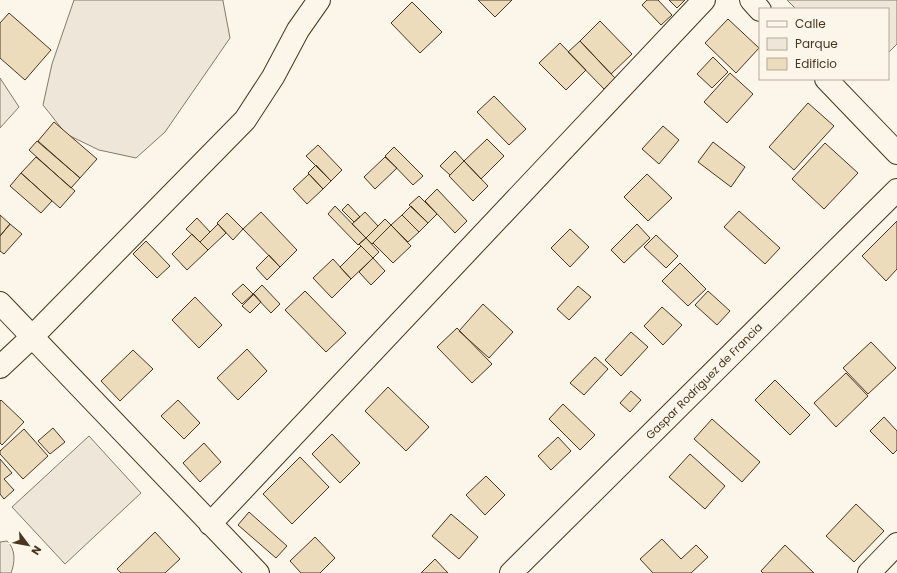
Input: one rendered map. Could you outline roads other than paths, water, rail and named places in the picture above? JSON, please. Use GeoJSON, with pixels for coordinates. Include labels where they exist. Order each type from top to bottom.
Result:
{"type":"FeatureCollection","features":[{"type":"Feature","properties":{"kind":"street"},"geometry":{"type":"LineString","coordinates":[[0,367],[32,337],[245,120],[273,77],[298,30],[319,0]]}},
{"type":"Feature","properties":{"kind":"street"},"geometry":{"type":"LineString","coordinates":[[210,524],[704,0]]}},
{"type":"Feature","properties":{"kind":"street"},"geometry":{"type":"LineString","coordinates":[[751,0],[759,9]]}},
{"type":"Feature","properties":{"kind":"street"},"geometry":{"type":"LineString","coordinates":[[827,80],[897,153]]}},
{"type":"Feature","properties":{"kind":"street","name":"Gaspar Rodríguez de Francia"},"geometry":{"type":"LineString","coordinates":[[511,573],[897,190]]}},
{"type":"Feature","properties":{"kind":"street"},"geometry":{"type":"LineString","coordinates":[[0,303],[258,573]]}},
{"type":"Feature","properties":{"kind":"street"},"geometry":{"type":"LineString","coordinates":[[869,573],[897,544]]}}]}
